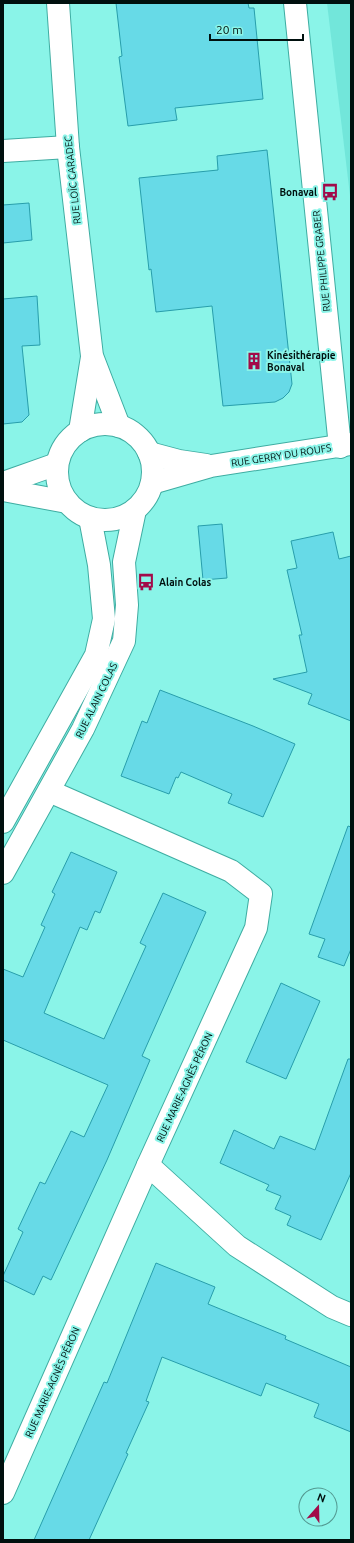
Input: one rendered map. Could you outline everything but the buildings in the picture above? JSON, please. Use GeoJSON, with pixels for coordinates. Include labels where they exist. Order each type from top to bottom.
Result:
{"type":"FeatureCollection","features":[{"type":"Feature","properties":{"kind":"street","name":"RUE LOÏC CARADEC"},"geometry":{"type":"LineString","coordinates":[[58,3],[68,147],[92,356],[119,426]]}},
{"type":"Feature","properties":{"kind":"street","name":"RUE PHILIPPE GRABER"},"geometry":{"type":"LineString","coordinates":[[295,3],[346,445]]}},
{"type":"Feature","properties":{"kind":"street"},"geometry":{"type":"LineString","coordinates":[[3,151],[68,147]]}},
{"type":"Feature","properties":{"kind":"street","name":"RUE LOÏC CARADEC"},"geometry":{"type":"LineString","coordinates":[[80,431],[92,356]]}},
{"type":"Feature","properties":{"kind":"street"},"geometry":{"type":"LineString","coordinates":[[106,424],[119,426],[131,432],[142,442],[149,453],[153,468],[152,483],[146,498],[135,510],[121,518],[106,521],[90,518],[77,512],[67,502],[60,491],[57,478],[57,464],[61,451],[69,439],[80,431],[93,425],[106,424]]}},
{"type":"Feature","properties":{"kind":"street","name":"RUE GERRY DU ROUFS"},"geometry":{"type":"LineString","coordinates":[[152,483],[211,466],[346,445]]}},
{"type":"Feature","properties":{"kind":"street","name":"RUE GERRY DU ROUFS"},"geometry":{"type":"LineString","coordinates":[[149,453],[179,461],[211,466]]}},
{"type":"Feature","properties":{"kind":"street"},"geometry":{"type":"LineString","coordinates":[[3,484],[57,464]]}},
{"type":"Feature","properties":{"kind":"street"},"geometry":{"type":"LineString","coordinates":[[3,490],[67,502]]}},
{"type":"Feature","properties":{"kind":"street","name":"RUE ALAIN COLAS"},"geometry":{"type":"LineString","coordinates":[[3,873],[83,729],[124,641],[127,605],[124,562],[135,510]]}},
{"type":"Feature","properties":{"kind":"street","name":"RUE ALAIN COLAS"},"geometry":{"type":"LineString","coordinates":[[3,822],[96,655],[104,620],[99,565],[90,518]]}},
{"type":"Feature","properties":{"kind":"street","name":"RUE MARIE-AGNÈS PÉRON"},"geometry":{"type":"LineString","coordinates":[[3,1493],[148,1165],[256,928],[260,894],[231,872],[49,792]]}},
{"type":"Feature","properties":{"kind":"street"},"geometry":{"type":"LineString","coordinates":[[148,1165],[237,1246],[332,1307],[351,1315]]}},
{"type":"Feature","properties":{"kind":"shaded area"},"geometry":{"type":"Polygon","coordinates":[[[327,3],[351,3],[351,204],[327,3]]]}},
{"type":"Feature","properties":{"kind":"place","name":"Bonaval"},"geometry":{"type":"Point","coordinates":[330,192]}},
{"type":"Feature","properties":{"kind":"place","name":"Kinésithérapie Bonaval"},"geometry":{"type":"Point","coordinates":[254,361]}},
{"type":"Feature","properties":{"kind":"place","name":"Alain Colas"},"geometry":{"type":"Point","coordinates":[146,582]}}]}
